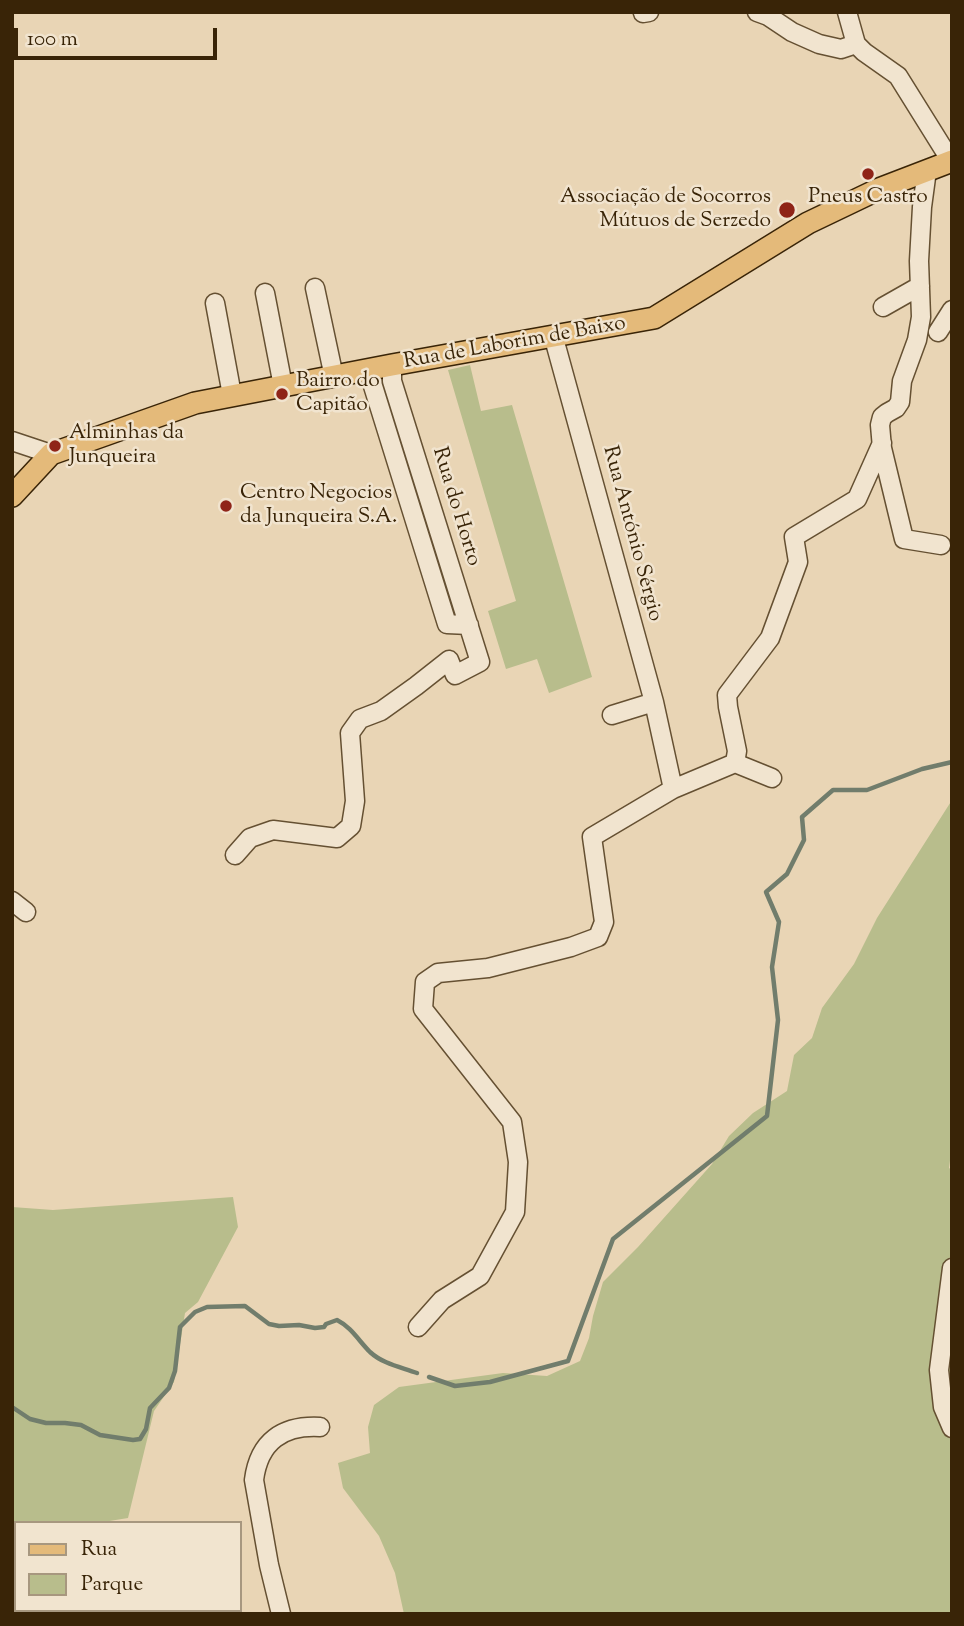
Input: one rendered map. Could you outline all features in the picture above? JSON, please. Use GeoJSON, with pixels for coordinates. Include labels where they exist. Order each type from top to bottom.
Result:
{"type":"FeatureCollection","features":[{"type":"Feature","properties":{"kind":"main road","name":"Rua de Laborim de Baixo"},"geometry":{"type":"LineString","coordinates":[[51,454],[182,408],[232,395],[654,318],[808,223],[872,192],[951,161]]}},
{"type":"Feature","properties":{"kind":"main road"},"geometry":{"type":"LineString","coordinates":[[12,496],[51,454]]}},
{"type":"Feature","properties":{"kind":"street"},"geometry":{"type":"LineString","coordinates":[[757,12],[819,44],[841,49],[856,44]]}},
{"type":"Feature","properties":{"kind":"street"},"geometry":{"type":"LineString","coordinates":[[848,12],[856,44],[898,76],[951,161]]}},
{"type":"Feature","properties":{"kind":"street"},"geometry":{"type":"LineString","coordinates":[[927,170],[919,261],[921,317],[918,340],[902,381],[900,402],[882,417],[880,425],[904,539],[941,545]]}},
{"type":"Feature","properties":{"kind":"street"},"geometry":{"type":"LineString","coordinates":[[883,307],[920,286]]}},
{"type":"Feature","properties":{"kind":"street"},"geometry":{"type":"LineString","coordinates":[[315,288],[334,377]]}},
{"type":"Feature","properties":{"kind":"street"},"geometry":{"type":"LineString","coordinates":[[265,293],[283,386]]}},
{"type":"Feature","properties":{"kind":"street"},"geometry":{"type":"LineString","coordinates":[[215,303],[232,395]]}},
{"type":"Feature","properties":{"kind":"street"},"geometry":{"type":"LineString","coordinates":[[938,332],[952,310]]}},
{"type":"Feature","properties":{"kind":"street","name":"Rua António Sérgio"},"geometry":{"type":"LineString","coordinates":[[553,335],[654,702],[673,789]]}},
{"type":"Feature","properties":{"kind":"street","name":"Rua do Horto"},"geometry":{"type":"LineString","coordinates":[[235,855],[250,838],[273,830],[337,838],[351,826],[355,802],[350,733],[360,719],[381,711],[449,660],[455,675],[480,662],[392,380],[392,365]]}},
{"type":"Feature","properties":{"kind":"street"},"geometry":{"type":"LineString","coordinates":[[368,370],[447,624],[468,625]]}},
{"type":"Feature","properties":{"kind":"street"},"geometry":{"type":"LineString","coordinates":[[12,441],[51,454]]}},
{"type":"Feature","properties":{"kind":"street"},"geometry":{"type":"LineString","coordinates":[[735,763],[737,751],[727,695],[770,638],[799,562],[794,537],[857,499],[882,443]]}},
{"type":"Feature","properties":{"kind":"street"},"geometry":{"type":"LineString","coordinates":[[612,715],[654,702]]}},
{"type":"Feature","properties":{"kind":"street"},"geometry":{"type":"LineString","coordinates":[[418,1327],[442,1300],[480,1276],[514,1212],[518,1162],[512,1122],[423,1009],[425,982],[438,973],[488,968],[571,947],[598,937],[604,922],[592,836],[673,789],[735,763],[772,778]]}},
{"type":"Feature","properties":{"kind":"street"},"geometry":{"type":"LineString","coordinates":[[12,901],[26,912]]}},
{"type":"Feature","properties":{"kind":"street"},"geometry":{"type":"LineString","coordinates":[[952,1268],[939,1370],[943,1407],[952,1428]]}},
{"type":"Feature","properties":{"kind":"street"},"geometry":{"type":"LineString","coordinates":[[281,1614],[254,1479],[256,1467],[262,1451],[281,1433],[304,1426],[320,1427]]}},
{"type":"Feature","properties":{"kind":"green space"},"geometry":{"type":"Polygon","coordinates":[[[470,365],[481,411],[512,405],[592,677],[549,693],[537,659],[506,669],[488,611],[516,601],[448,370],[470,365]]]}},
{"type":"Feature","properties":{"kind":"green space"},"geometry":{"type":"Polygon","coordinates":[[[952,800],[952,1146],[949,1168],[952,1170],[952,1614],[404,1614],[395,1573],[379,1536],[343,1488],[338,1463],[370,1453],[368,1427],[374,1405],[399,1387],[503,1373],[547,1376],[580,1361],[589,1338],[603,1282],[712,1164],[729,1136],[753,1113],[787,1091],[794,1055],[812,1038],[822,1008],[854,964],[877,918],[952,800]]]}},
{"type":"Feature","properties":{"kind":"green space"},"geometry":{"type":"Polygon","coordinates":[[[233,1197],[238,1227],[198,1302],[185,1313],[174,1382],[154,1411],[128,1518],[109,1521],[14,1521],[14,1541],[12,1207],[53,1210],[233,1197]]]}},
{"type":"Feature","properties":{"kind":"waterway"},"geometry":{"type":"LineString","coordinates":[[429,1377],[455,1386],[490,1382],[568,1361],[613,1239],[767,1116],[778,1020],[772,967],[779,922],[766,892],[787,874],[804,840],[802,817],[833,790],[867,790],[922,769],[952,762]]}},
{"type":"Feature","properties":{"kind":"waterway"},"geometry":{"type":"LineString","coordinates":[[12,1407],[30,1419],[46,1423],[81,1425],[100,1435],[140,1439],[146,1429],[150,1408],[169,1388],[175,1371],[180,1327],[195,1312],[207,1307],[245,1306],[269,1324],[279,1326],[299,1325],[315,1328],[324,1327],[337,1320],[351,1330],[375,1356],[417,1373]]}},
{"type":"Feature","properties":{"kind":"place","name":"Pneus Castro"},"geometry":{"type":"Point","coordinates":[868,174]}},
{"type":"Feature","properties":{"kind":"place","name":"Associação de Socorros Mútuos de Serzedo"},"geometry":{"type":"Point","coordinates":[787,210]}},
{"type":"Feature","properties":{"kind":"place","name":"Bairro do Capitão"},"geometry":{"type":"Point","coordinates":[282,394]}},
{"type":"Feature","properties":{"kind":"place","name":"Alminhas da Junqueira"},"geometry":{"type":"Point","coordinates":[55,446]}},
{"type":"Feature","properties":{"kind":"place","name":"Centro Negocios da Junqueira S.A."},"geometry":{"type":"Point","coordinates":[226,506]}}]}
